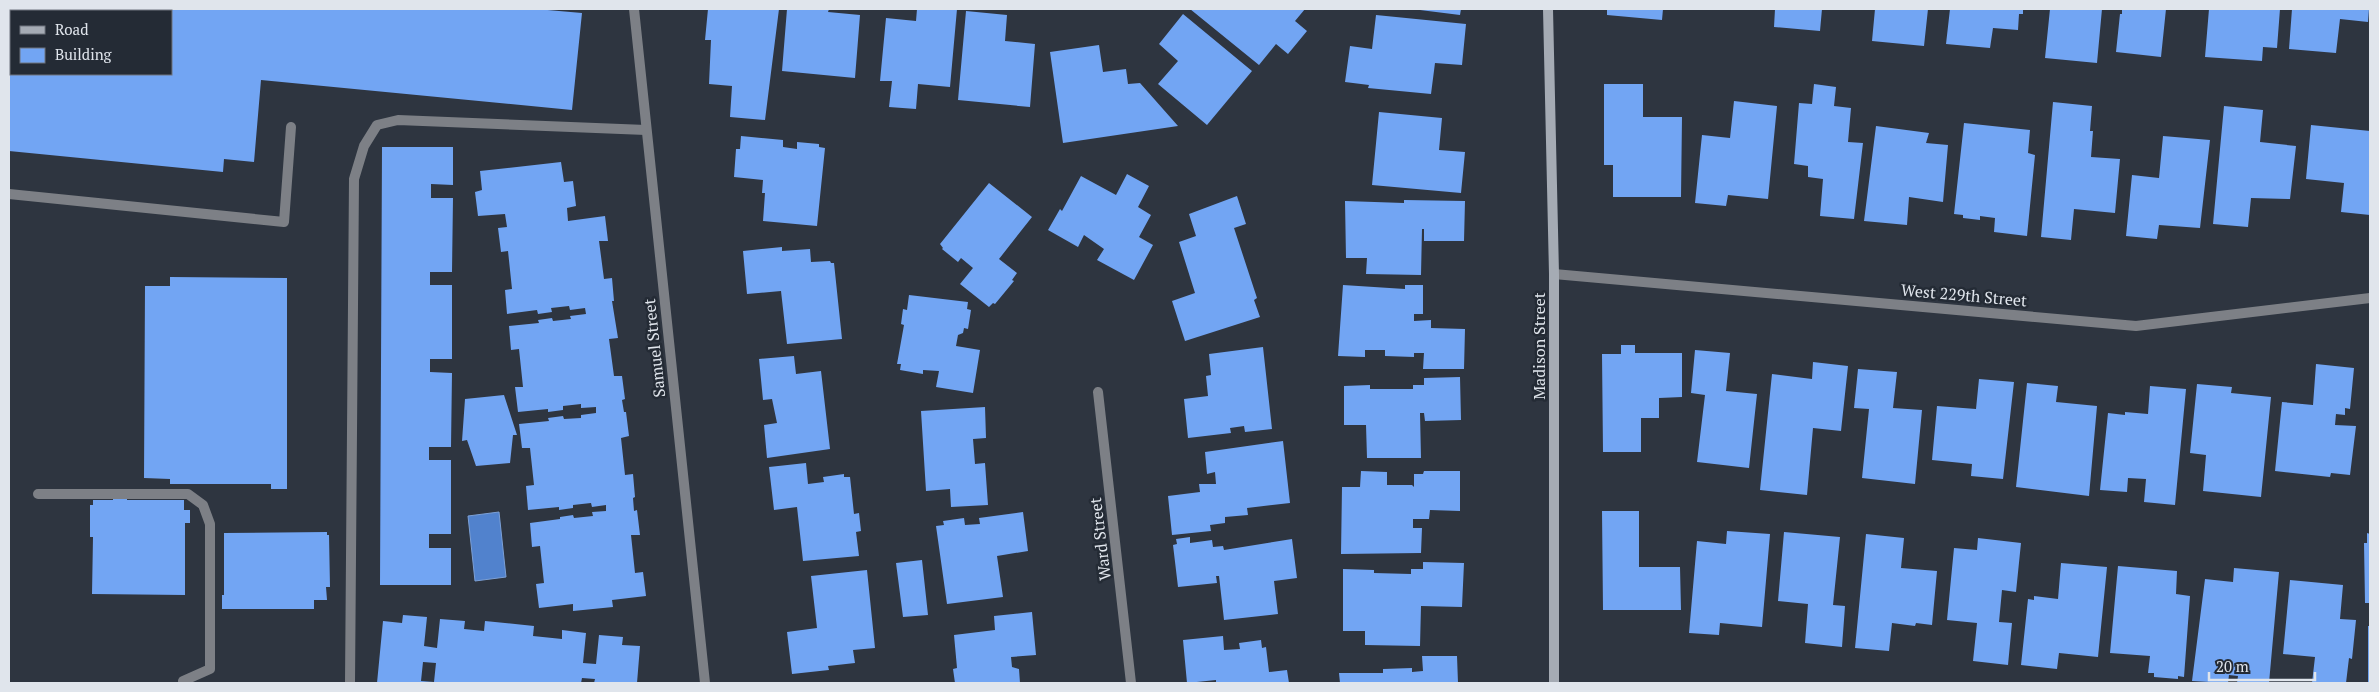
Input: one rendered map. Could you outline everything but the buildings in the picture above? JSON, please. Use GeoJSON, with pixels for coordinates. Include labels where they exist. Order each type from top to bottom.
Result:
{"type":"FeatureCollection","features":[{"type":"Feature","properties":{"kind":"street","name":"Samuel Street"},"geometry":{"type":"LineString","coordinates":[[634,9],[705,683]]}},
{"type":"Feature","properties":{"kind":"street","name":"Madison Street"},"geometry":{"type":"LineString","coordinates":[[1548,9],[1554,274],[1554,683]]}},
{"type":"Feature","properties":{"kind":"street"},"geometry":{"type":"LineString","coordinates":[[350,683],[354,179],[364,146],[377,125],[398,120],[646,130]]}},
{"type":"Feature","properties":{"kind":"street"},"geometry":{"type":"LineString","coordinates":[[9,194],[284,222],[291,127]]}},
{"type":"Feature","properties":{"kind":"street","name":"West 229th Street"},"geometry":{"type":"LineString","coordinates":[[1554,274],[2136,326],[2370,298]]}},
{"type":"Feature","properties":{"kind":"street","name":"Ward Street"},"geometry":{"type":"LineString","coordinates":[[1098,392],[1131,683]]}},
{"type":"Feature","properties":{"kind":"street"},"geometry":{"type":"LineString","coordinates":[[38,494],[188,494],[203,505],[210,524],[210,669],[183,681]]}},
{"type":"Feature","properties":{"kind":"water"},"geometry":{"type":"Polygon","coordinates":[[[499,512],[506,577],[475,581],[468,516],[499,512]]]}}]}
